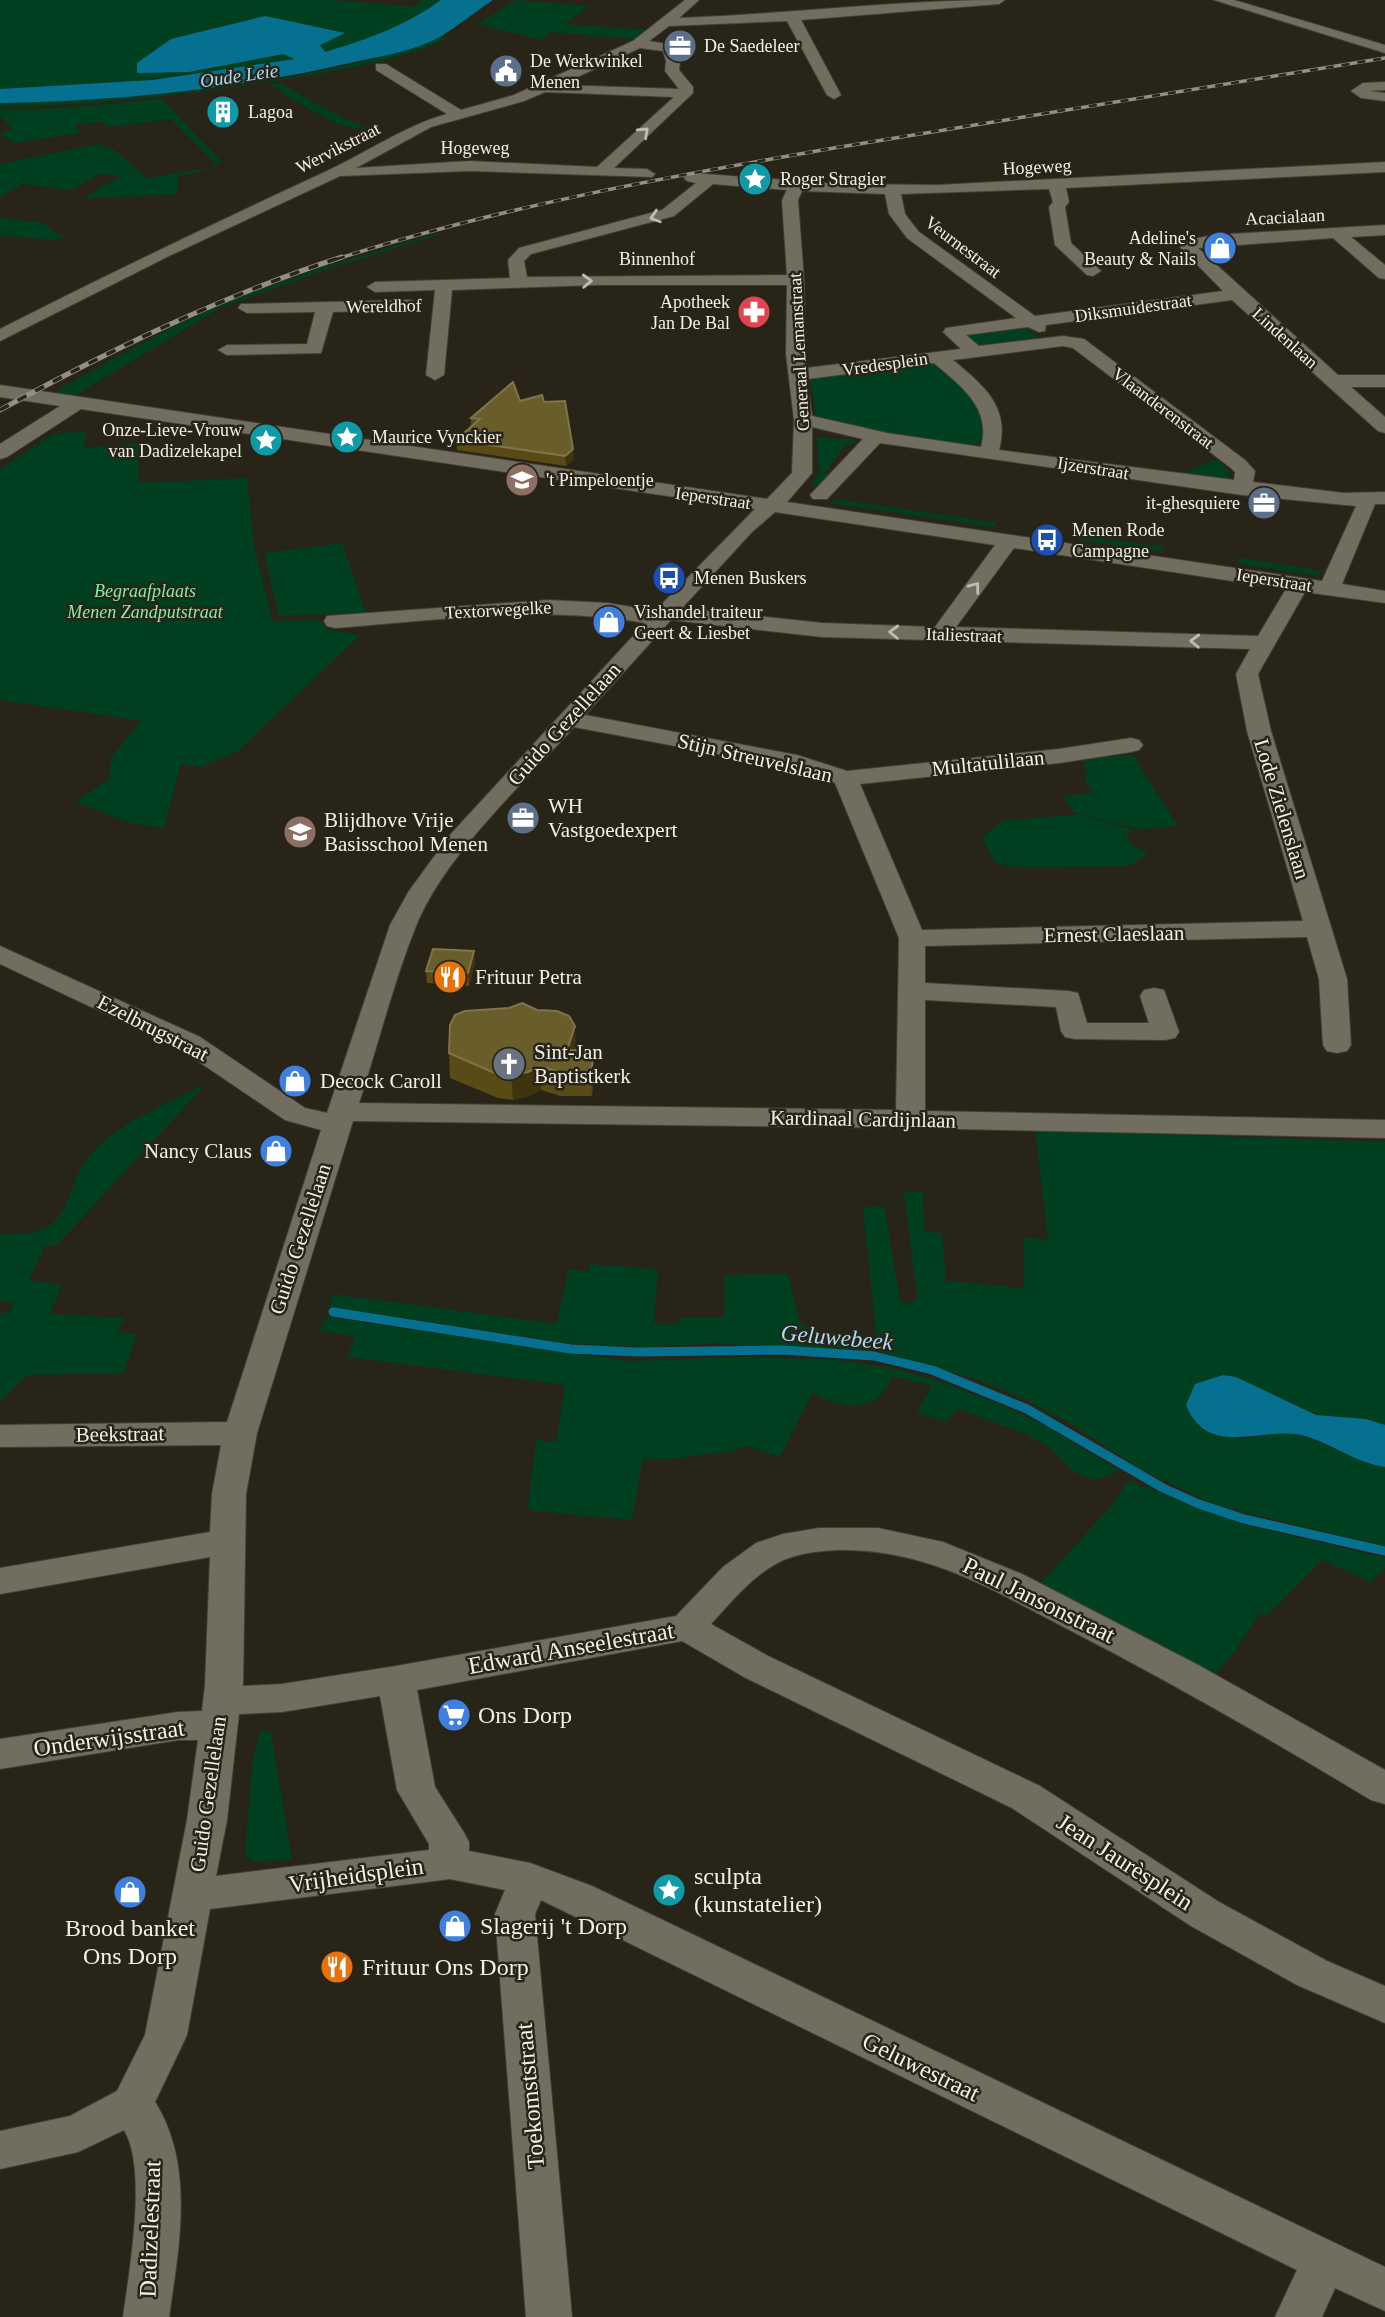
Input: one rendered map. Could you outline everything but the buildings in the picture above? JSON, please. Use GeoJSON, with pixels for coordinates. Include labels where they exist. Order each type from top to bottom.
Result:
{"type":"FeatureCollection","features":[{"type":"Feature","properties":{"kind":"street","name":"Wervikstraat"},"geometry":{"type":"LineString","coordinates":[[0,336],[163,253],[344,169],[426,124],[544,88],[638,44],[693,0]]}},
{"type":"Feature","properties":{"kind":"street"},"geometry":{"type":"LineString","coordinates":[[669,20],[790,17],[999,0]]}},
{"type":"Feature","properties":{"kind":"street"},"geometry":{"type":"LineString","coordinates":[[1220,0],[1382,48]]}},
{"type":"Feature","properties":{"kind":"street"},"geometry":{"type":"LineString","coordinates":[[790,17],[835,95]]}},
{"type":"Feature","properties":{"kind":"street"},"geometry":{"type":"LineString","coordinates":[[602,171],[686,93],[686,87],[672,71],[673,61],[668,48],[638,44]]}},
{"type":"Feature","properties":{"kind":"street"},"geometry":{"type":"LineString","coordinates":[[381,67],[458,114]]}},
{"type":"Feature","properties":{"kind":"street"},"geometry":{"type":"LineString","coordinates":[[544,88],[686,93]]}},
{"type":"Feature","properties":{"kind":"street","name":"Hogeweg"},"geometry":{"type":"LineString","coordinates":[[344,169],[478,166],[647,174]]}},
{"type":"Feature","properties":{"kind":"street","name":"Hogeweg"},"geometry":{"type":"LineString","coordinates":[[692,178],[892,190],[1055,186],[1385,167]]}},
{"type":"Feature","properties":{"kind":"street","name":"Binnenhof"},"geometry":{"type":"LineString","coordinates":[[519,283],[516,260],[525,251],[661,216],[677,208],[710,179]]}},
{"type":"Feature","properties":{"kind":"street","name":"Generaal Lemanstraat"},"geometry":{"type":"LineString","coordinates":[[770,506],[802,473],[803,421],[797,374],[796,280],[790,200],[796,186]]}},
{"type":"Feature","properties":{"kind":"street"},"geometry":{"type":"LineString","coordinates":[[1055,186],[1058,188],[1061,202],[1057,207],[1063,245],[1093,271]]}},
{"type":"Feature","properties":{"kind":"street","name":"Veurnestraat"},"geometry":{"type":"LineString","coordinates":[[892,190],[897,214],[913,235],[1030,321],[1063,341]]}},
{"type":"Feature","properties":{"kind":"street","name":"Acacialaan"},"geometry":{"type":"LineString","coordinates":[[1188,247],[1194,243],[1213,240],[1385,230]]}},
{"type":"Feature","properties":{"kind":"street"},"geometry":{"type":"LineString","coordinates":[[1337,233],[1385,274]]}},
{"type":"Feature","properties":{"kind":"street","name":"Lindenlaan"},"geometry":{"type":"LineString","coordinates":[[1188,247],[1236,294],[1385,427]]}},
{"type":"Feature","properties":{"kind":"street","name":"Binnenhof"},"geometry":{"type":"LineString","coordinates":[[375,287],[796,280]]}},
{"type":"Feature","properties":{"kind":"street","name":"Wereldhof"},"geometry":{"type":"LineString","coordinates":[[435,375],[444,285]]}},
{"type":"Feature","properties":{"kind":"street","name":"Diksmuidestraat"},"geometry":{"type":"LineString","coordinates":[[975,352],[952,332],[1236,294]]}},
{"type":"Feature","properties":{"kind":"street","name":"Wereldhof"},"geometry":{"type":"LineString","coordinates":[[247,308],[443,305]]}},
{"type":"Feature","properties":{"kind":"street","name":"Wereldhof"},"geometry":{"type":"LineString","coordinates":[[227,350],[315,349],[313,329],[325,307]]}},
{"type":"Feature","properties":{"kind":"street"},"geometry":{"type":"LineString","coordinates":[[938,357],[1063,341]]}},
{"type":"Feature","properties":{"kind":"street","name":"Vlaanderenstraat"},"geometry":{"type":"LineString","coordinates":[[1063,341],[1078,343],[1245,471],[1242,489]]}},
{"type":"Feature","properties":{"kind":"street","name":"Vredesplein"},"geometry":{"type":"LineString","coordinates":[[797,374],[938,357],[983,396],[987,403],[994,441],[989,452]]}},
{"type":"Feature","properties":{"kind":"street"},"geometry":{"type":"LineString","coordinates":[[1333,381],[1385,381]]}},
{"type":"Feature","properties":{"kind":"street","name":"Ieperstraat"},"geometry":{"type":"LineString","coordinates":[[0,391],[1299,584],[1385,577]]}},
{"type":"Feature","properties":{"kind":"street"},"geometry":{"type":"LineString","coordinates":[[0,453],[77,403]]}},
{"type":"Feature","properties":{"kind":"street","name":"Ijzerstraat"},"geometry":{"type":"LineString","coordinates":[[803,421],[842,427],[875,437],[1242,489],[1361,500],[1385,498]]}},
{"type":"Feature","properties":{"kind":"street","name":"Ieperstraat"},"geometry":{"type":"LineString","coordinates":[[875,437],[820,495],[1334,580],[1385,597]]}},
{"type":"Feature","properties":{"kind":"street"},"geometry":{"type":"LineString","coordinates":[[1166,478],[1224,454]]}},
{"type":"Feature","properties":{"kind":"street"},"geometry":{"type":"LineString","coordinates":[[1334,580],[1366,506],[1361,500]]}},
{"type":"Feature","properties":{"kind":"street","name":"Guido Gezellelaan"},"geometry":{"type":"LineString","coordinates":[[132,2104],[166,2035],[207,1820],[227,1627],[229,1494],[240,1433],[275,1314],[403,925],[422,891],[458,841],[736,537],[770,506]]}},
{"type":"Feature","properties":{"kind":"street"},"geometry":{"type":"LineString","coordinates":[[944,634],[944,629],[1009,541]]}},
{"type":"Feature","properties":{"kind":"street","name":"Lode Zielenslaan"},"geometry":{"type":"LineString","coordinates":[[1299,584],[1247,674],[1249,695],[1333,979],[1337,1045]]}},
{"type":"Feature","properties":{"kind":"street","name":"Textorwegelke"},"geometry":{"type":"LineString","coordinates":[[335,621],[548,606],[664,616]]}},
{"type":"Feature","properties":{"kind":"street","name":"Italiestraat"},"geometry":{"type":"LineString","coordinates":[[664,616],[822,630],[1264,643]]}},
{"type":"Feature","properties":{"kind":"street","name":"Stijn Streuvelslaan"},"geometry":{"type":"LineString","coordinates":[[567,719],[797,762],[845,778],[912,938],[910,1119]]}},
{"type":"Feature","properties":{"kind":"street","name":"Multatulilaan"},"geometry":{"type":"LineString","coordinates":[[845,778],[1059,756],[1131,745]]}},
{"type":"Feature","properties":{"kind":"street","name":"Ernest Claeslaan"},"geometry":{"type":"LineString","coordinates":[[912,938],[1317,929]]}},
{"type":"Feature","properties":{"kind":"street","name":"Ezelbrugstraat"},"geometry":{"type":"LineString","coordinates":[[0,954],[190,1043],[295,1114],[314,1121],[340,1117]]}},
{"type":"Feature","properties":{"kind":"street"},"geometry":{"type":"LineString","coordinates":[[0,981],[27,967]]}},
{"type":"Feature","properties":{"kind":"street"},"geometry":{"type":"LineString","coordinates":[[913,991],[1068,999],[1075,1031],[1165,1032],[1154,996]]}},
{"type":"Feature","properties":{"kind":"street","name":"Kardinaal Cardijnlaan"},"geometry":{"type":"LineString","coordinates":[[340,1117],[910,1119],[1385,1129]]}},
{"type":"Feature","properties":{"kind":"street","name":"Beekstraat"},"geometry":{"type":"LineString","coordinates":[[0,1436],[240,1433]]}},
{"type":"Feature","properties":{"kind":"street","name":"Paul Jansonstraat"},"geometry":{"type":"LineString","coordinates":[[687,1626],[731,1582],[770,1551],[817,1540],[854,1539],[909,1545],[971,1565],[1160,1658],[1385,1789]]}},
{"type":"Feature","properties":{"kind":"street"},"geometry":{"type":"LineString","coordinates":[[0,1581],[227,1542]]}},
{"type":"Feature","properties":{"kind":"street","name":"Edward Anseelestraat"},"geometry":{"type":"LineString","coordinates":[[220,1713],[282,1698],[396,1680],[687,1626],[757,1667],[936,1753]]}},
{"type":"Feature","properties":{"kind":"street","name":"Vrijheidsplein"},"geometry":{"type":"LineString","coordinates":[[193,1894],[236,1891],[450,1863],[449,1842],[416,1790],[396,1680]]}},
{"type":"Feature","properties":{"kind":"street","name":"Onderwijsstraat"},"geometry":{"type":"LineString","coordinates":[[0,1754],[178,1726],[220,1713]]}},
{"type":"Feature","properties":{"kind":"street","name":"Jean Jaurèsplein"},"geometry":{"type":"LineString","coordinates":[[936,1753],[1026,1797],[1205,1914],[1312,1973],[1385,2005]]}},
{"type":"Feature","properties":{"kind":"street","name":"Geluwestraat"},"geometry":{"type":"LineString","coordinates":[[450,1863],[530,1879],[578,1898],[1184,2195],[1385,2290]]}},
{"type":"Feature","properties":{"kind":"street","name":"Toekomststraat"},"geometry":{"type":"LineString","coordinates":[[530,1879],[515,1914],[549,2317]]}},
{"type":"Feature","properties":{"kind":"street"},"geometry":{"type":"LineString","coordinates":[[0,2150],[78,2133],[132,2104]]}},
{"type":"Feature","properties":{"kind":"street","name":"Dadizelestraat"},"geometry":{"type":"LineString","coordinates":[[132,2104],[153,2140],[157,2177],[153,2266],[146,2317]]}},
{"type":"Feature","properties":{"kind":"street"},"geometry":{"type":"LineString","coordinates":[[1298,2317],[1325,2260]]}},
{"type":"Feature","properties":{"kind":"green space"},"geometry":{"type":"Polygon","coordinates":[[[0,0],[333,0],[414,7],[422,0],[441,0],[397,26],[346,46],[289,61],[168,80],[0,89],[0,0]]]}},
{"type":"Feature","properties":{"kind":"green space"},"geometry":{"type":"Polygon","coordinates":[[[516,0],[590,6],[564,24],[647,30],[634,39],[551,32],[541,40],[478,24],[516,0]]]}},
{"type":"Feature","properties":{"kind":"green space"},"geometry":{"type":"Polygon","coordinates":[[[439,37],[447,39],[385,60],[276,81],[139,98],[0,107],[0,103],[110,98],[279,79],[335,68],[439,37]]]}},
{"type":"Feature","properties":{"kind":"green space"},"geometry":{"type":"Polygon","coordinates":[[[280,83],[367,128],[345,126],[331,120],[270,85],[280,83]]]}},
{"type":"Feature","properties":{"kind":"green space"},"geometry":{"type":"Polygon","coordinates":[[[162,99],[222,162],[215,163],[171,119],[109,127],[102,122],[75,124],[80,133],[15,143],[0,133],[13,129],[0,116],[0,110],[68,108],[162,99]]]}},
{"type":"Feature","properties":{"kind":"green space"},"geometry":{"type":"Polygon","coordinates":[[[99,144],[114,150],[138,170],[119,173],[140,171],[147,178],[221,166],[177,177],[178,194],[83,199],[120,176],[100,174],[70,190],[23,184],[0,197],[0,164],[99,144]]]}},
{"type":"Feature","properties":{"kind":"green space"},"geometry":{"type":"Polygon","coordinates":[[[0,218],[44,223],[56,234],[68,236],[54,240],[0,235],[0,218]]]}},
{"type":"Feature","properties":{"kind":"green space"},"geometry":{"type":"Polygon","coordinates":[[[441,234],[331,268],[220,308],[76,395],[54,392],[163,332],[231,301],[334,264],[441,234]]]}},
{"type":"Feature","properties":{"kind":"green space"},"geometry":{"type":"Polygon","coordinates":[[[1020,324],[1043,341],[980,349],[958,332],[1020,324]]]}},
{"type":"Feature","properties":{"kind":"green space"},"geometry":{"type":"Polygon","coordinates":[[[938,362],[970,388],[986,427],[984,441],[969,446],[884,435],[816,418],[810,378],[938,362]]]}},
{"type":"Feature","properties":{"kind":"green space","name":"Begraafplaats Menen Zandputstraat"},"geometry":{"type":"Polygon","coordinates":[[[86,432],[84,448],[139,443],[138,483],[247,478],[254,544],[273,621],[320,620],[327,629],[360,635],[238,751],[200,767],[181,764],[164,828],[130,823],[76,802],[109,779],[112,756],[142,721],[0,700],[0,469],[55,433],[86,432]]]}},
{"type":"Feature","properties":{"kind":"green space"},"geometry":{"type":"Polygon","coordinates":[[[816,438],[849,439],[857,443],[845,445],[825,473],[836,472],[823,486],[811,484],[820,473],[816,438]]]}},
{"type":"Feature","properties":{"kind":"green space"},"geometry":{"type":"Polygon","coordinates":[[[1217,459],[1228,471],[1230,483],[1176,476],[1217,459]]]}},
{"type":"Feature","properties":{"kind":"green space"},"geometry":{"type":"Polygon","coordinates":[[[835,499],[997,523],[993,527],[831,503],[835,499]]]}},
{"type":"Feature","properties":{"kind":"green space"},"geometry":{"type":"Polygon","coordinates":[[[1081,535],[1164,547],[1162,552],[1078,540],[1081,535]]]}},
{"type":"Feature","properties":{"kind":"green space"},"geometry":{"type":"Polygon","coordinates":[[[342,543],[366,613],[279,616],[264,553],[342,543]]]}},
{"type":"Feature","properties":{"kind":"green space"},"geometry":{"type":"Polygon","coordinates":[[[1240,558],[1317,570],[1322,576],[1236,563],[1240,558]]]}},
{"type":"Feature","properties":{"kind":"green space"},"geometry":{"type":"Polygon","coordinates":[[[1133,755],[1178,826],[1138,829],[1074,812],[1063,796],[1093,793],[1083,775],[1089,774],[1081,759],[1133,755]]]}},
{"type":"Feature","properties":{"kind":"green space"},"geometry":{"type":"Polygon","coordinates":[[[1080,814],[1133,830],[1126,835],[1131,845],[1148,853],[1130,866],[1016,868],[996,863],[982,838],[1002,821],[1080,814]]]}},
{"type":"Feature","properties":{"kind":"green space"},"geometry":{"type":"Polygon","coordinates":[[[206,1084],[56,1246],[45,1246],[29,1280],[62,1285],[50,1314],[125,1318],[117,1332],[137,1334],[124,1373],[27,1375],[0,1402],[0,1313],[10,1312],[13,1302],[0,1302],[0,1234],[27,1233],[45,1228],[57,1219],[85,1161],[98,1146],[136,1119],[206,1084]]]}},
{"type":"Feature","properties":{"kind":"green space"},"geometry":{"type":"Polygon","coordinates":[[[1035,1130],[1385,1142],[1385,1425],[1366,1419],[1316,1415],[1236,1377],[1223,1375],[1195,1384],[1186,1405],[1200,1427],[1240,1439],[1282,1432],[1306,1436],[1367,1463],[1385,1467],[1385,1547],[1216,1505],[1140,1469],[1073,1425],[1026,1400],[979,1380],[878,1351],[775,1348],[719,1343],[647,1347],[573,1344],[329,1307],[333,1294],[557,1324],[568,1270],[589,1271],[590,1264],[658,1269],[654,1323],[679,1324],[680,1318],[724,1318],[724,1275],[788,1274],[800,1323],[816,1332],[856,1333],[859,1342],[877,1343],[863,1207],[884,1206],[900,1301],[907,1304],[916,1301],[917,1295],[904,1191],[923,1192],[924,1232],[942,1233],[946,1281],[1024,1288],[1024,1238],[1048,1239],[1035,1130]]]}},
{"type":"Feature","properties":{"kind":"green space"},"geometry":{"type":"Polygon","coordinates":[[[327,1317],[629,1361],[742,1357],[839,1360],[896,1369],[942,1382],[1004,1406],[1046,1426],[1119,1471],[1095,1480],[1075,1473],[1047,1445],[1021,1432],[958,1409],[946,1421],[917,1413],[932,1386],[892,1376],[881,1395],[866,1404],[836,1403],[813,1392],[780,1457],[747,1446],[733,1451],[670,1459],[643,1459],[632,1520],[533,1511],[528,1507],[536,1440],[556,1442],[565,1385],[348,1357],[355,1336],[320,1331],[327,1317]]]}},
{"type":"Feature","properties":{"kind":"green space"},"geometry":{"type":"Polygon","coordinates":[[[1128,1481],[1250,1526],[1385,1558],[1385,1568],[1371,1582],[1322,1560],[1267,1616],[1260,1613],[1215,1675],[1040,1584],[1113,1504],[1128,1481]]]}},
{"type":"Feature","properties":{"kind":"green space"},"geometry":{"type":"Polygon","coordinates":[[[271,1731],[292,1859],[255,1862],[245,1856],[252,1765],[260,1732],[271,1731]]]}},
{"type":"Feature","properties":{"kind":"water","name":"Oude Leie"},"geometry":{"type":"Polygon","coordinates":[[[441,0],[493,0],[440,37],[420,46],[311,71],[178,92],[89,100],[0,103],[0,89],[153,80],[295,59],[283,54],[189,72],[137,73],[137,63],[171,39],[265,16],[345,33],[320,45],[325,52],[386,31],[441,0]]]}},
{"type":"Feature","properties":{"kind":"water"},"geometry":{"type":"Polygon","coordinates":[[[1223,1375],[1236,1377],[1316,1415],[1366,1419],[1385,1425],[1385,1467],[1364,1462],[1305,1436],[1272,1434],[1239,1437],[1209,1432],[1196,1422],[1186,1405],[1195,1384],[1223,1375]]]}},
{"type":"Feature","properties":{"kind":"waterway","name":"Geluwebeek"},"geometry":{"type":"LineString","coordinates":[[333,1312],[571,1349],[637,1352],[781,1350],[874,1356],[932,1370],[1027,1409],[1163,1488],[1199,1504],[1244,1519],[1385,1551]]}},
{"type":"Feature","properties":{"kind":"railway"},"geometry":{"type":"LineString","coordinates":[[337,259],[460,224],[646,182],[834,148],[1385,58]]}},
{"type":"Feature","properties":{"kind":"railway"},"geometry":{"type":"LineString","coordinates":[[0,410],[167,326],[253,289],[342,257]]}},
{"type":"Feature","properties":{"kind":"place","name":"De Saedeleer"},"geometry":{"type":"Point","coordinates":[680,46]}},
{"type":"Feature","properties":{"kind":"place","name":"De Werkwinkel Menen"},"geometry":{"type":"Point","coordinates":[506,71]}},
{"type":"Feature","properties":{"kind":"place","name":"Lagoa"},"geometry":{"type":"Point","coordinates":[223,112]}},
{"type":"Feature","properties":{"kind":"place","name":"Roger Stragier"},"geometry":{"type":"Point","coordinates":[755,179]}},
{"type":"Feature","properties":{"kind":"place","name":"Adeline's Beauty & Nails"},"geometry":{"type":"Point","coordinates":[1220,248]}},
{"type":"Feature","properties":{"kind":"place","name":"Apotheek Jan De Bal"},"geometry":{"type":"Point","coordinates":[754,312]}},
{"type":"Feature","properties":{"kind":"place","name":"Maurice Vynckier"},"geometry":{"type":"Point","coordinates":[347,437]}},
{"type":"Feature","properties":{"kind":"place","name":"Onze-Lieve-Vrouw van Dadizelekapel"},"geometry":{"type":"Point","coordinates":[266,440]}},
{"type":"Feature","properties":{"kind":"place","name":"'t Pimpeloentje"},"geometry":{"type":"Point","coordinates":[522,480]}},
{"type":"Feature","properties":{"kind":"place","name":"it-ghesquiere"},"geometry":{"type":"Point","coordinates":[1264,503]}},
{"type":"Feature","properties":{"kind":"place","name":"Menen Rode Campagne"},"geometry":{"type":"Point","coordinates":[1047,540]}},
{"type":"Feature","properties":{"kind":"place","name":"Menen Buskers"},"geometry":{"type":"Point","coordinates":[669,578]}},
{"type":"Feature","properties":{"kind":"place","name":"Vishandel traiteur Geert & Liesbet"},"geometry":{"type":"Point","coordinates":[609,622]}},
{"type":"Feature","properties":{"kind":"place","name":"WH Vastgoedexpert"},"geometry":{"type":"Point","coordinates":[523,818]}},
{"type":"Feature","properties":{"kind":"place","name":"Blijdhove Vrije Basisschool Menen"},"geometry":{"type":"Point","coordinates":[300,832]}},
{"type":"Feature","properties":{"kind":"place","name":"Frituur Petra"},"geometry":{"type":"Point","coordinates":[450,977]}},
{"type":"Feature","properties":{"kind":"place","name":"Sint-Jan Baptistkerk"},"geometry":{"type":"Point","coordinates":[509,1064]}},
{"type":"Feature","properties":{"kind":"place","name":"Decock Caroll"},"geometry":{"type":"Point","coordinates":[295,1081]}},
{"type":"Feature","properties":{"kind":"place","name":"Nancy Claus"},"geometry":{"type":"Point","coordinates":[276,1151]}},
{"type":"Feature","properties":{"kind":"place","name":"Ons Dorp"},"geometry":{"type":"Point","coordinates":[454,1715]}},
{"type":"Feature","properties":{"kind":"place","name":"sculpta (kunstatelier)"},"geometry":{"type":"Point","coordinates":[669,1890]}},
{"type":"Feature","properties":{"kind":"place","name":"Brood banket Ons Dorp"},"geometry":{"type":"Point","coordinates":[130,1892]}},
{"type":"Feature","properties":{"kind":"place","name":"Slagerij 't Dorp"},"geometry":{"type":"Point","coordinates":[455,1926]}},
{"type":"Feature","properties":{"kind":"place","name":"Frituur Ons Dorp"},"geometry":{"type":"Point","coordinates":[337,1967]}}]}
